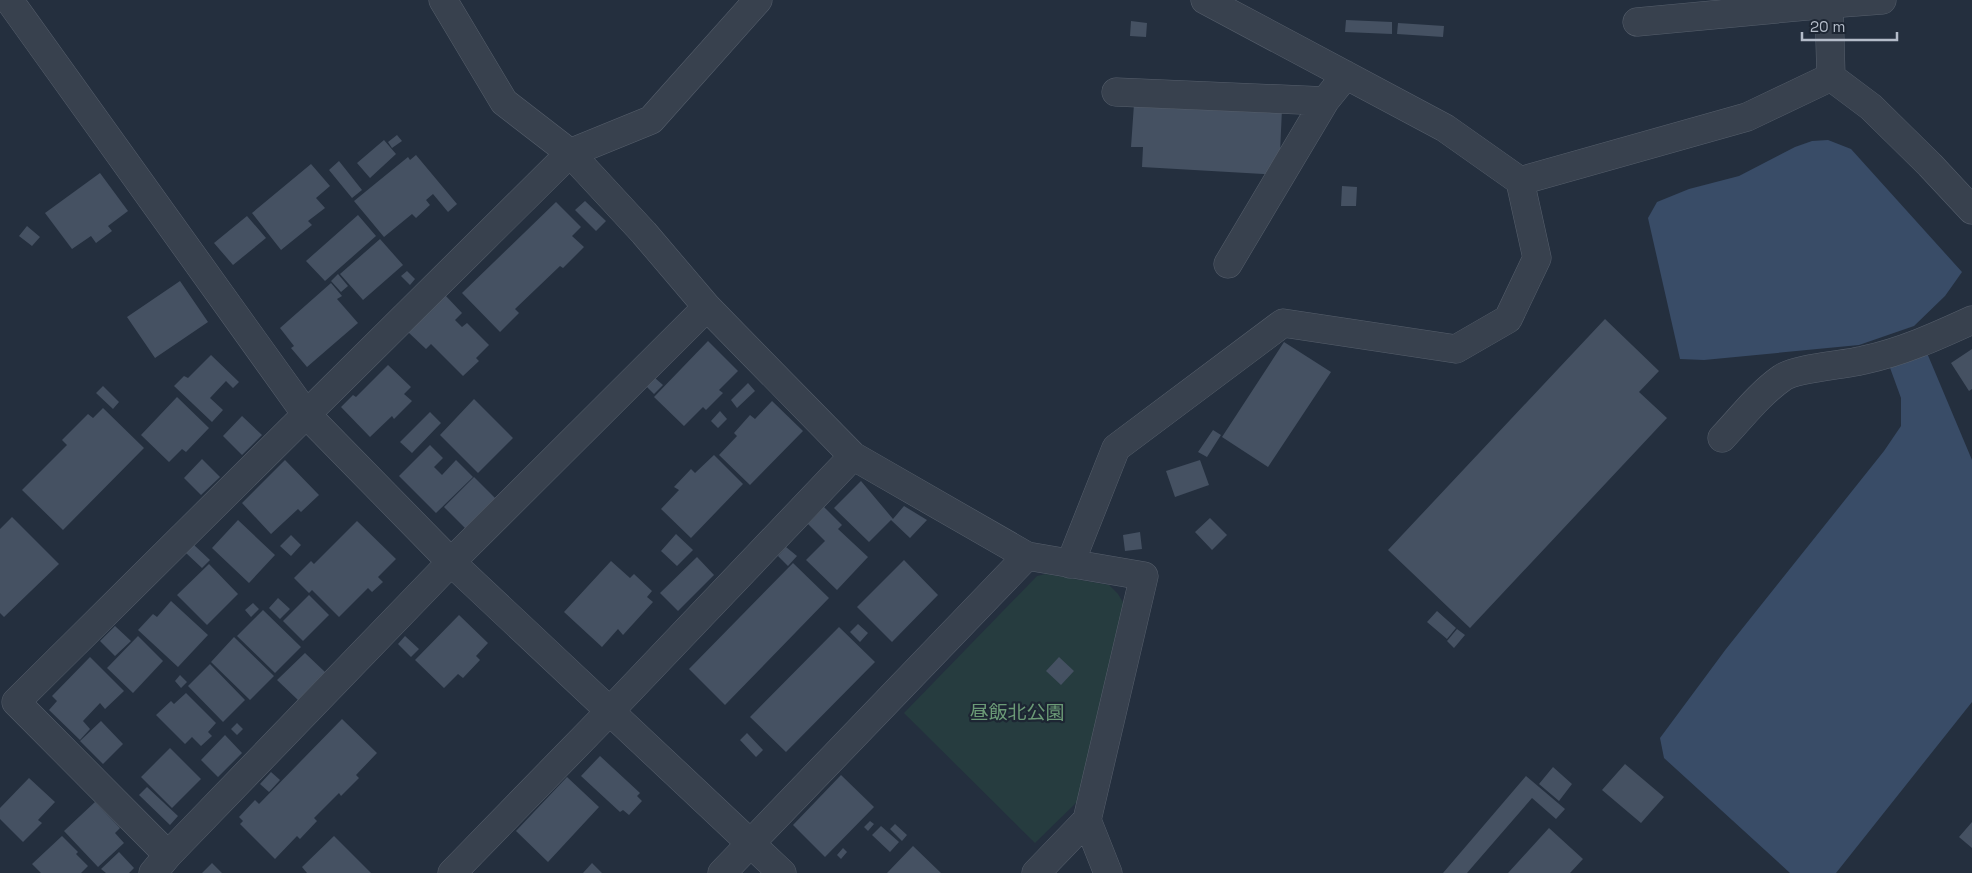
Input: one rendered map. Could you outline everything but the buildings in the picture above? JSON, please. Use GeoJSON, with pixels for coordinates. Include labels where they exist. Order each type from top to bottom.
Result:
{"type":"FeatureCollection","features":[{"type":"Feature","properties":{"kind":"street"},"geometry":{"type":"LineString","coordinates":[[9,0],[306,414],[451,562],[782,873]]}},
{"type":"Feature","properties":{"kind":"street"},"geometry":{"type":"LineString","coordinates":[[443,0],[504,102],[570,154],[644,233],[707,306],[853,456],[1028,556],[1144,576],[1087,820],[1036,873]]}},
{"type":"Feature","properties":{"kind":"street"},"geometry":{"type":"LineString","coordinates":[[707,306],[451,562],[160,864],[16,702],[570,154],[651,120],[758,0]]}},
{"type":"Feature","properties":{"kind":"street"},"geometry":{"type":"LineString","coordinates":[[1070,564],[1116,448],[1283,322],[1456,349],[1508,319],[1537,258],[1520,181],[1445,128],[1205,0]]}},
{"type":"Feature","properties":{"kind":"street"},"geometry":{"type":"LineString","coordinates":[[1637,22],[1882,0]]}},
{"type":"Feature","properties":{"kind":"street"},"geometry":{"type":"LineString","coordinates":[[1829,4],[1831,77]]}},
{"type":"Feature","properties":{"kind":"street"},"geometry":{"type":"LineString","coordinates":[[1228,264],[1325,101],[1346,75]]}},
{"type":"Feature","properties":{"kind":"street"},"geometry":{"type":"LineString","coordinates":[[1520,181],[1747,117],[1831,77]]}},
{"type":"Feature","properties":{"kind":"street"},"geometry":{"type":"LineString","coordinates":[[1831,77],[1871,106],[1972,210]]}},
{"type":"Feature","properties":{"kind":"street"},"geometry":{"type":"LineString","coordinates":[[1116,92],[1325,101]]}},
{"type":"Feature","properties":{"kind":"street"},"geometry":{"type":"LineString","coordinates":[[1722,438],[1755,402],[1783,376],[1811,369],[1865,360],[1929,340],[1972,320]]}},
{"type":"Feature","properties":{"kind":"street"},"geometry":{"type":"LineString","coordinates":[[452,873],[609,712],[853,456]]}},
{"type":"Feature","properties":{"kind":"street"},"geometry":{"type":"LineString","coordinates":[[722,873],[1028,556]]}},
{"type":"Feature","properties":{"kind":"street"},"geometry":{"type":"LineString","coordinates":[[1087,820],[1108,873]]}},
{"type":"Feature","properties":{"kind":"green space","name":"昼飯北公園"},"geometry":{"type":"Polygon","coordinates":[[[1046,574],[1109,585],[1124,604],[1081,798],[1035,843],[904,713],[1037,576],[1046,574]]]}},
{"type":"Feature","properties":{"kind":"water"},"geometry":{"type":"Polygon","coordinates":[[[1828,140],[1851,149],[1962,272],[1945,296],[1914,326],[1859,345],[1704,360],[1680,359],[1648,218],[1657,202],[1689,189],[1739,176],[1795,147],[1812,141],[1828,140]]]}},
{"type":"Feature","properties":{"kind":"water"},"geometry":{"type":"Polygon","coordinates":[[[1927,353],[1972,460],[1972,702],[1836,873],[1790,873],[1664,758],[1660,738],[1726,649],[1884,451],[1901,426],[1901,398],[1889,365],[1927,353]]]}}]}
